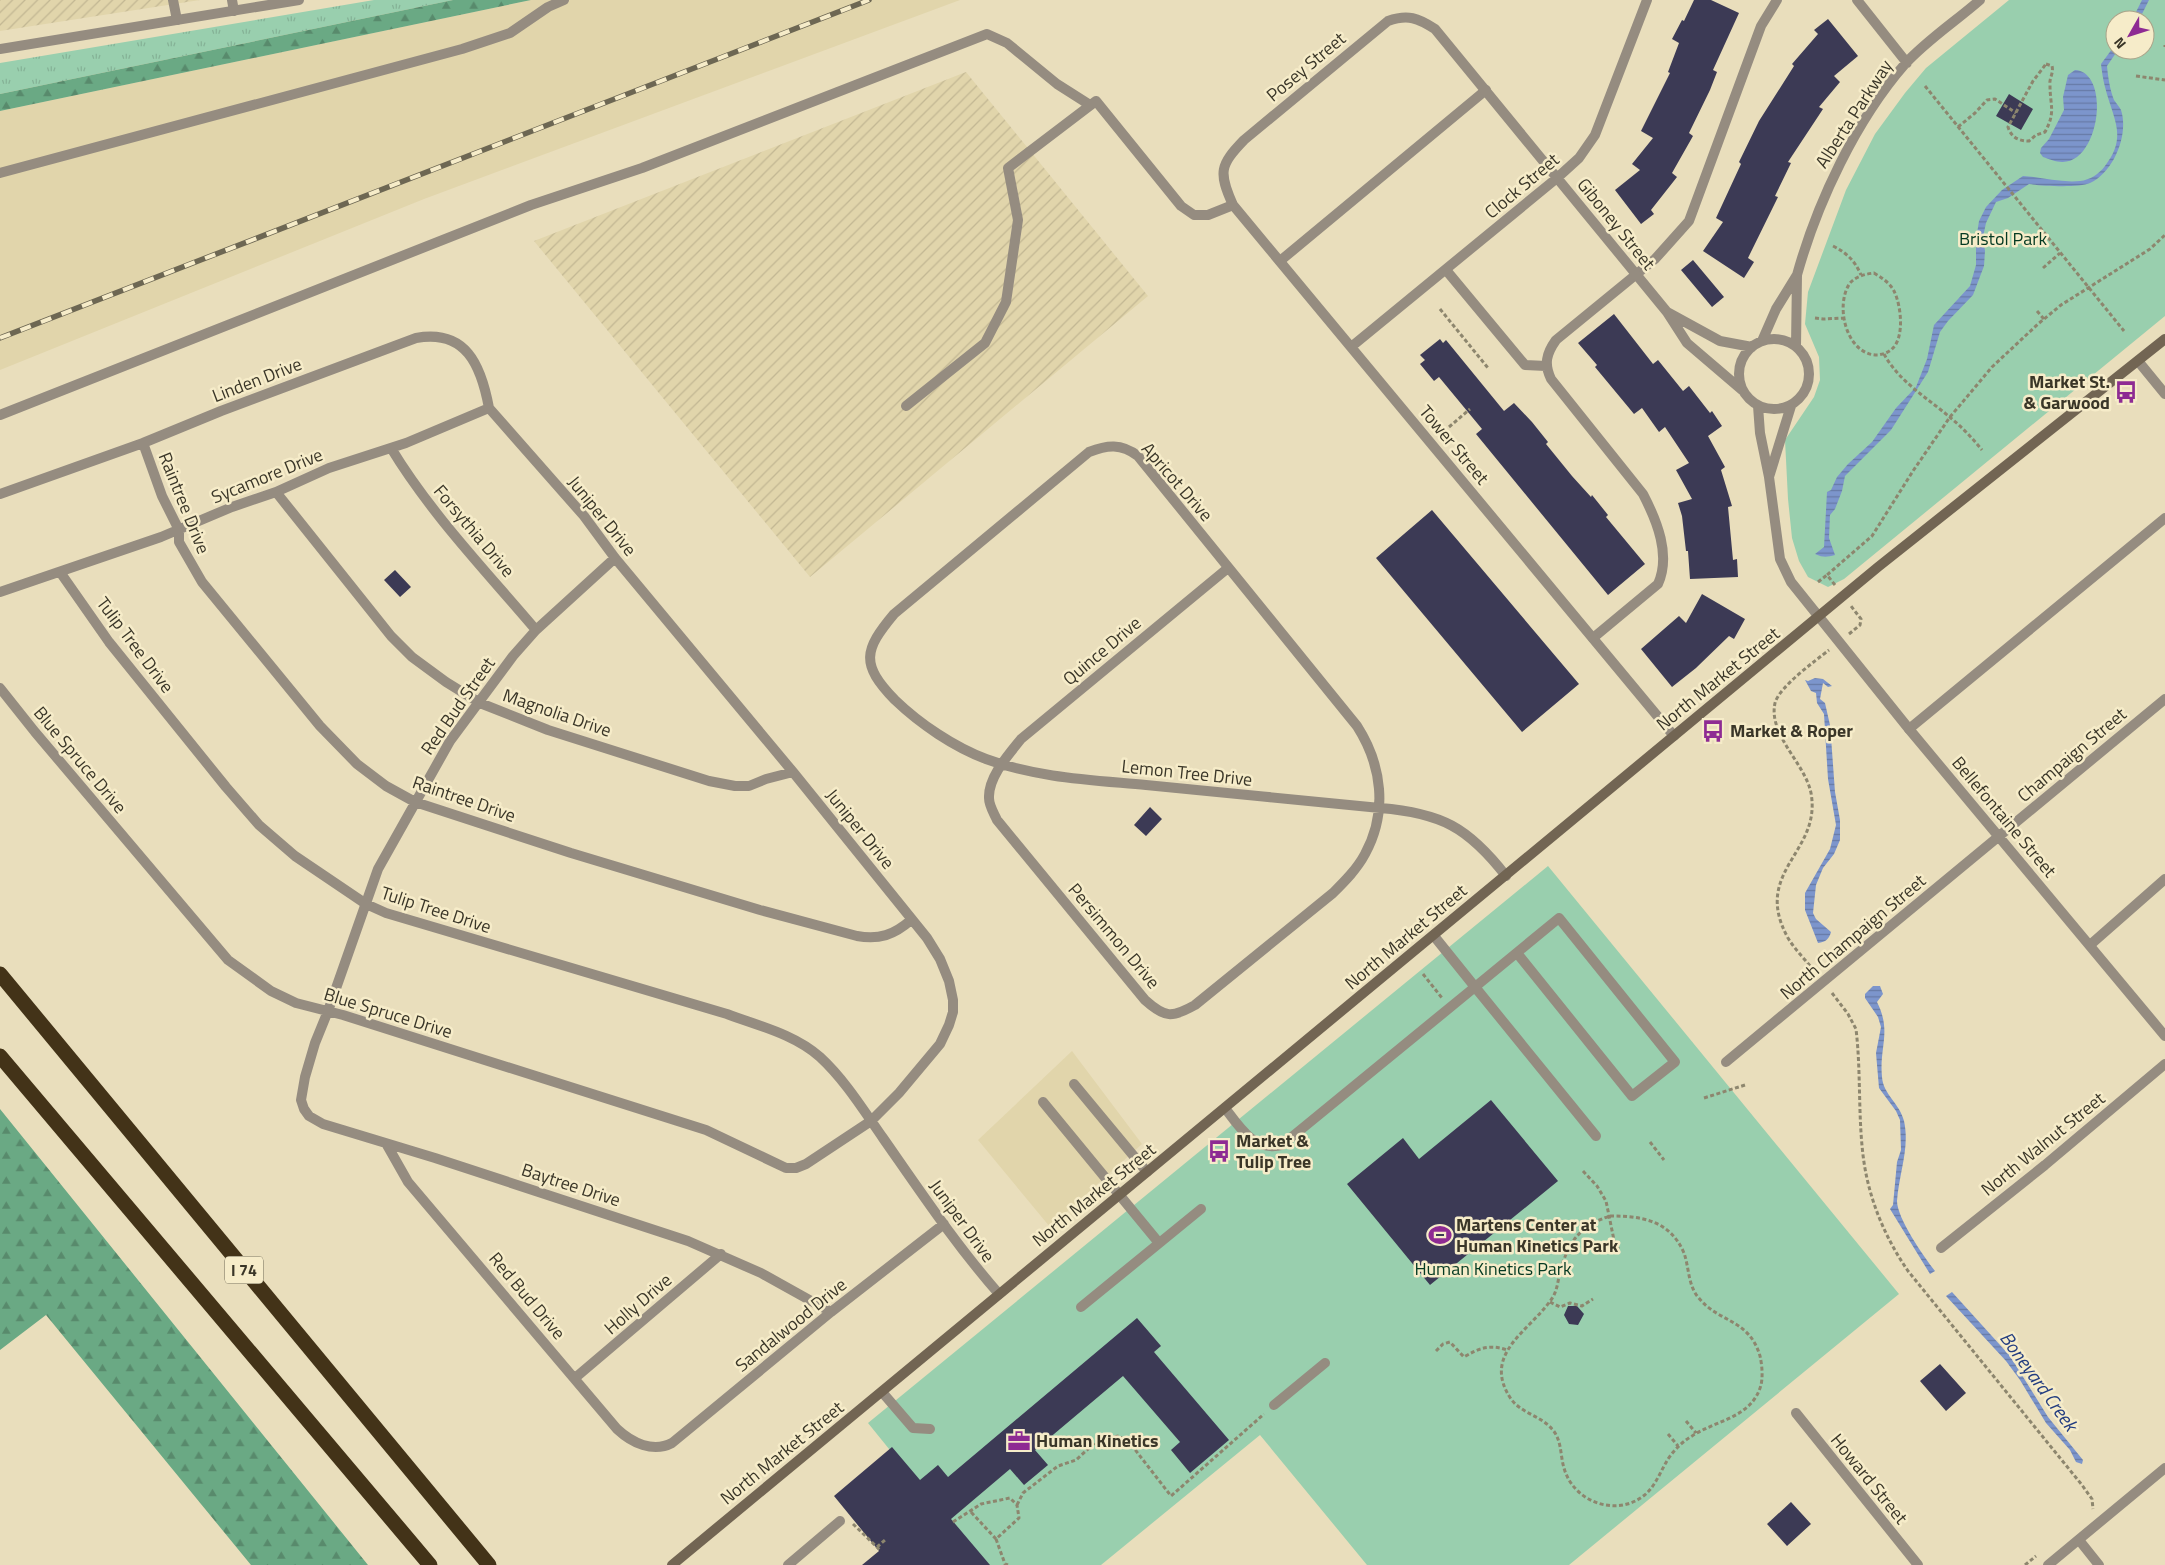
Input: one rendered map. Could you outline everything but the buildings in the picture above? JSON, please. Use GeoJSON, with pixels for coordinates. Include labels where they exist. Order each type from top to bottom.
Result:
{"type":"FeatureCollection","features":[{"type":"Feature","properties":{"kind":"highway","name":"I 74"},"geometry":{"type":"LineString","coordinates":[[0,974],[488,1565]]}},
{"type":"Feature","properties":{"kind":"highway","name":"I 74"},"geometry":{"type":"LineString","coordinates":[[0,1056],[430,1565]]}},
{"type":"Feature","properties":{"kind":"main road","name":"North Market Street"},"geometry":{"type":"LineString","coordinates":[[672,1565],[1878,567],[2165,339]]}},
{"type":"Feature","properties":{"kind":"street"},"geometry":{"type":"LineString","coordinates":[[173,0],[177,20]]}},
{"type":"Feature","properties":{"kind":"street"},"geometry":{"type":"LineString","coordinates":[[232,0],[234,11]]}},
{"type":"Feature","properties":{"kind":"street"},"geometry":{"type":"LineString","coordinates":[[0,49],[299,0]]}},
{"type":"Feature","properties":{"kind":"street"},"geometry":{"type":"LineString","coordinates":[[0,173],[462,49],[510,33],[548,6],[564,0]]}},
{"type":"Feature","properties":{"kind":"street","name":"Clock Street"},"geometry":{"type":"LineString","coordinates":[[1352,347],[1576,162],[1595,135],[1647,0]]}},
{"type":"Feature","properties":{"kind":"street"},"geometry":{"type":"LineString","coordinates":[[1593,638],[1658,584],[1663,572],[1660,540],[1654,514],[1643,494],[1554,384],[1546,366],[1549,349],[1556,340],[1665,249],[1689,221],[1761,26],[1777,0]]}},
{"type":"Feature","properties":{"kind":"street"},"geometry":{"type":"LineString","coordinates":[[1857,0],[1907,62]]}},
{"type":"Feature","properties":{"kind":"street","name":"Alberta Parkway"},"geometry":{"type":"LineString","coordinates":[[1762,341],[1776,309],[1797,275],[1826,189],[1885,89],[1907,62],[1980,0]]}},
{"type":"Feature","properties":{"kind":"street","name":"Posey Street"},"geometry":{"type":"LineString","coordinates":[[1223,167],[1228,157],[1244,140],[1388,21],[1402,16],[1422,20]]}},
{"type":"Feature","properties":{"kind":"street","name":"Giboney Street"},"geometry":{"type":"LineString","coordinates":[[1422,20],[1435,29],[1486,90],[1667,312],[1687,343],[1742,390]]}},
{"type":"Feature","properties":{"kind":"street"},"geometry":{"type":"LineString","coordinates":[[0,415],[531,205],[642,168],[987,34],[1007,43],[1057,84],[1090,105]]}},
{"type":"Feature","properties":{"kind":"street"},"geometry":{"type":"LineString","coordinates":[[1280,261],[1486,90]]}},
{"type":"Feature","properties":{"kind":"street"},"geometry":{"type":"LineString","coordinates":[[906,406],[986,343],[1006,302],[1018,220],[1008,168],[1096,101],[1181,206],[1194,215],[1208,215],[1233,205]]}},
{"type":"Feature","properties":{"kind":"street","name":"Tower Street"},"geometry":{"type":"LineString","coordinates":[[1223,167],[1224,186],[1233,205],[1674,736]]}},
{"type":"Feature","properties":{"kind":"street"},"geometry":{"type":"LineString","coordinates":[[1446,270],[1525,366],[1546,366]]}},
{"type":"Feature","properties":{"kind":"street","name":"Alberta Parkway"},"geometry":{"type":"LineString","coordinates":[[1796,346],[1797,275]]}},
{"type":"Feature","properties":{"kind":"street","name":"Giboney Street"},"geometry":{"type":"LineString","coordinates":[[1667,312],[1720,341],[1752,347]]}},
{"type":"Feature","properties":{"kind":"street","name":"Linden Drive"},"geometry":{"type":"LineString","coordinates":[[0,494],[143,443],[221,411],[407,342],[432,335],[449,339],[459,344],[470,355],[485,386],[489,408]]}},
{"type":"Feature","properties":{"kind":"street"},"geometry":{"type":"LineString","coordinates":[[1786,340],[1796,346],[1805,355],[1809,366],[1810,378],[1807,390],[1800,399],[1791,406],[1775,410],[1758,406],[1749,400],[1742,390],[1739,379],[1739,367],[1744,356],[1752,347],[1762,341],[1786,340]]}},
{"type":"Feature","properties":{"kind":"street"},"geometry":{"type":"LineString","coordinates":[[2138,361],[2165,394]]}},
{"type":"Feature","properties":{"kind":"street"},"geometry":{"type":"LineString","coordinates":[[1758,406],[1760,433],[1769,477],[1780,559],[1791,582],[1819,617]]}},
{"type":"Feature","properties":{"kind":"street"},"geometry":{"type":"LineString","coordinates":[[1769,477],[1791,406]]}},
{"type":"Feature","properties":{"kind":"street","name":"Sycamore Drive"},"geometry":{"type":"LineString","coordinates":[[0,592],[179,530],[232,507],[276,492],[329,468],[391,448],[489,408]]}},
{"type":"Feature","properties":{"kind":"street","name":"Juniper Drive"},"geometry":{"type":"LineString","coordinates":[[489,408],[584,516],[615,558],[793,772],[927,938],[940,959],[949,981],[953,1000],[949,1025],[940,1044],[900,1093],[871,1121],[979,1272],[999,1294]]}},
{"type":"Feature","properties":{"kind":"street","name":"Raintree Drive"},"geometry":{"type":"LineString","coordinates":[[143,443],[162,496],[179,530],[180,542],[184,553],[202,582],[320,726],[357,764],[386,786],[415,802],[732,901],[857,936],[872,938],[887,936],[900,930],[911,920]]}},
{"type":"Feature","properties":{"kind":"street","name":"Apricot Drive"},"geometry":{"type":"LineString","coordinates":[[874,674],[870,660],[870,647],[876,635],[894,614],[1089,452],[1104,446],[1116,445],[1130,449],[1138,456],[1357,726],[1375,760],[1380,784],[1380,808]]}},
{"type":"Feature","properties":{"kind":"street","name":"Forsythia Drive"},"geometry":{"type":"LineString","coordinates":[[391,448],[409,478],[536,630]]}},
{"type":"Feature","properties":{"kind":"street","name":"Magnolia Drive"},"geometry":{"type":"LineString","coordinates":[[276,492],[392,636],[412,656],[446,682],[480,703],[548,730],[709,781],[735,786],[749,786],[766,779],[793,772]]}},
{"type":"Feature","properties":{"kind":"street"},"geometry":{"type":"LineString","coordinates":[[1910,729],[2165,518]]}},
{"type":"Feature","properties":{"kind":"street","name":"Red Bud Street"},"geometry":{"type":"LineString","coordinates":[[301,1100],[305,1077],[315,1043],[378,869],[450,741],[513,656],[536,630],[615,558]]}},
{"type":"Feature","properties":{"kind":"street","name":"Quince Drive"},"geometry":{"type":"LineString","coordinates":[[1003,765],[1021,739],[1228,568]]}},
{"type":"Feature","properties":{"kind":"street","name":"Tulip Tree Drive"},"geometry":{"type":"LineString","coordinates":[[60,572],[109,642],[226,788],[259,824],[295,856],[366,904],[386,913],[727,1014],[779,1032],[801,1043],[820,1058],[844,1084],[871,1121]]}},
{"type":"Feature","properties":{"kind":"street","name":"Bellefontaine Street"},"geometry":{"type":"LineString","coordinates":[[1819,617],[2165,1036]]}},
{"type":"Feature","properties":{"kind":"street","name":"Lemon Tree Drive"},"geometry":{"type":"LineString","coordinates":[[874,674],[885,689],[903,707],[926,725],[984,758],[1003,765],[1068,777],[1380,808],[1429,815],[1450,823],[1469,835],[1490,856],[1506,876]]}},
{"type":"Feature","properties":{"kind":"street","name":"Blue Spruce Drive"},"geometry":{"type":"LineString","coordinates":[[0,688],[53,754],[228,960],[271,991],[296,1003],[328,1011],[706,1130],[786,1168],[796,1168],[806,1164],[871,1121]]}},
{"type":"Feature","properties":{"kind":"street","name":"Champaign Street"},"geometry":{"type":"LineString","coordinates":[[2000,835],[2165,699]]}},
{"type":"Feature","properties":{"kind":"street","name":"Persimmon Drive"},"geometry":{"type":"LineString","coordinates":[[1003,765],[993,781],[989,796],[990,807],[997,820],[1145,1000],[1158,1012],[1168,1015],[1179,1014],[1196,1005],[1333,893],[1353,873],[1365,854],[1375,830],[1380,808]]}},
{"type":"Feature","properties":{"kind":"street","name":"North Champaign Street"},"geometry":{"type":"LineString","coordinates":[[1726,1062],[2000,835]]}},
{"type":"Feature","properties":{"kind":"street"},"geometry":{"type":"LineString","coordinates":[[2090,945],[2165,880]]}},
{"type":"Feature","properties":{"kind":"street"},"geometry":{"type":"LineString","coordinates":[[1225,1108],[1239,1126],[1261,1146],[1272,1147],[1282,1145],[1558,918],[1675,1062],[1632,1096],[1517,953]]}},
{"type":"Feature","properties":{"kind":"street"},"geometry":{"type":"LineString","coordinates":[[1434,936],[1596,1136]]}},
{"type":"Feature","properties":{"kind":"street","name":"North Walnut Street"},"geometry":{"type":"LineString","coordinates":[[1941,1248],[2045,1165],[2165,1064]]}},
{"type":"Feature","properties":{"kind":"street"},"geometry":{"type":"LineString","coordinates":[[1074,1084],[1147,1172]]}},
{"type":"Feature","properties":{"kind":"street","name":"Baytree Drive"},"geometry":{"type":"LineString","coordinates":[[301,1100],[304,1110],[309,1116],[323,1124],[387,1145],[435,1158],[678,1238],[721,1254],[761,1273],[831,1312]]}},
{"type":"Feature","properties":{"kind":"street"},"geometry":{"type":"LineString","coordinates":[[1043,1102],[1159,1243]]}},
{"type":"Feature","properties":{"kind":"street","name":"Red Bud Drive"},"geometry":{"type":"LineString","coordinates":[[387,1145],[408,1182],[627,1438],[637,1444],[658,1447]]}},
{"type":"Feature","properties":{"kind":"street"},"geometry":{"type":"LineString","coordinates":[[1081,1307],[1201,1209]]}},
{"type":"Feature","properties":{"kind":"street","name":"Sandalwood Drive"},"geometry":{"type":"LineString","coordinates":[[658,1447],[665,1447],[672,1443],[831,1312],[944,1224]]}},
{"type":"Feature","properties":{"kind":"street","name":"Holly Drive"},"geometry":{"type":"LineString","coordinates":[[575,1378],[721,1254]]}},
{"type":"Feature","properties":{"kind":"street"},"geometry":{"type":"LineString","coordinates":[[1274,1405],[1325,1362]]}},
{"type":"Feature","properties":{"kind":"street"},"geometry":{"type":"LineString","coordinates":[[882,1392],[913,1428],[930,1429]]}},
{"type":"Feature","properties":{"kind":"street","name":"Howard Street"},"geometry":{"type":"LineString","coordinates":[[1796,1413],[1918,1565]]}},
{"type":"Feature","properties":{"kind":"street"},"geometry":{"type":"LineString","coordinates":[[2048,1565],[2165,1468]]}},
{"type":"Feature","properties":{"kind":"street"},"geometry":{"type":"LineString","coordinates":[[788,1565],[840,1521]]}},
{"type":"Feature","properties":{"kind":"street"},"geometry":{"type":"LineString","coordinates":[[2078,1540],[2099,1565]]}},
{"type":"Feature","properties":{"kind":"path"},"geometry":{"type":"LineString","coordinates":[[2046,64],[2052,66],[2053,71],[2049,84],[2053,108],[2052,120],[2045,132],[2036,135],[2029,142],[2021,142],[2010,134],[2008,127],[2016,113],[2041,69],[2046,64]]}},
{"type":"Feature","properties":{"kind":"path"},"geometry":{"type":"LineString","coordinates":[[2136,76],[2165,80]]}},
{"type":"Feature","properties":{"kind":"path"},"geometry":{"type":"LineString","coordinates":[[1925,86],[2124,331]]}},
{"type":"Feature","properties":{"kind":"path"},"geometry":{"type":"LineString","coordinates":[[1958,127],[1987,100],[1995,100],[2016,113]]}},
{"type":"Feature","properties":{"kind":"path"},"geometry":{"type":"LineString","coordinates":[[1818,582],[1872,536],[1950,417],[1992,367],[2044,319],[2088,287],[2150,249],[2165,235]]}},
{"type":"Feature","properties":{"kind":"path"},"geometry":{"type":"LineString","coordinates":[[1833,246],[1848,255],[1856,265],[1861,276]]}},
{"type":"Feature","properties":{"kind":"path"},"geometry":{"type":"LineString","coordinates":[[2043,268],[2060,253]]}},
{"type":"Feature","properties":{"kind":"path"},"geometry":{"type":"LineString","coordinates":[[1874,273],[1885,280],[1893,290],[1899,306],[1901,318],[1897,342],[1893,349],[1884,354],[1870,355],[1862,351],[1845,325],[1843,306],[1848,288],[1850,282],[1861,276],[1874,273]]}},
{"type":"Feature","properties":{"kind":"path"},"geometry":{"type":"LineString","coordinates":[[1440,309],[1488,368]]}},
{"type":"Feature","properties":{"kind":"path"},"geometry":{"type":"LineString","coordinates":[[2038,310],[2044,319]]}},
{"type":"Feature","properties":{"kind":"path"},"geometry":{"type":"LineString","coordinates":[[1815,318],[1822,320],[1844,318]]}},
{"type":"Feature","properties":{"kind":"path"},"geometry":{"type":"LineString","coordinates":[[1884,354],[1889,364],[1912,387],[1964,429],[1982,450]]}},
{"type":"Feature","properties":{"kind":"path"},"geometry":{"type":"LineString","coordinates":[[1449,427],[1470,409]]}},
{"type":"Feature","properties":{"kind":"path"},"geometry":{"type":"LineString","coordinates":[[1827,575],[1834,584]]}},
{"type":"Feature","properties":{"kind":"path"},"geometry":{"type":"LineString","coordinates":[[1847,635],[1860,625],[1861,619],[1856,613]]}},
{"type":"Feature","properties":{"kind":"path"},"geometry":{"type":"LineString","coordinates":[[1815,972],[1789,940],[1779,919],[1777,902],[1780,881],[1806,833],[1811,809],[1811,793],[1803,770],[1782,738],[1776,720],[1775,704],[1778,696],[1788,686],[1825,654]]}},
{"type":"Feature","properties":{"kind":"path"},"geometry":{"type":"LineString","coordinates":[[1423,974],[1450,1008]]}},
{"type":"Feature","properties":{"kind":"path"},"geometry":{"type":"LineString","coordinates":[[1833,994],[1848,1014],[1856,1029],[1863,1154],[1868,1185],[1880,1221],[1893,1249],[1908,1271],[2082,1484],[2092,1499],[2094,1508],[2090,1514]]}},
{"type":"Feature","properties":{"kind":"path"},"geometry":{"type":"LineString","coordinates":[[1704,1098],[1746,1085]]}},
{"type":"Feature","properties":{"kind":"path"},"geometry":{"type":"LineString","coordinates":[[1650,1142],[1664,1160]]}},
{"type":"Feature","properties":{"kind":"path"},"geometry":{"type":"LineString","coordinates":[[1583,1171],[1598,1186],[1606,1200],[1615,1245],[1619,1249]]}},
{"type":"Feature","properties":{"kind":"path"},"geometry":{"type":"LineString","coordinates":[[1610,1216],[1644,1218],[1664,1227],[1684,1253],[1689,1276],[1697,1297],[1714,1312],[1745,1330],[1756,1343],[1762,1365],[1761,1386],[1751,1403],[1738,1415],[1696,1433],[1678,1446],[1656,1482],[1643,1497],[1625,1505],[1611,1507],[1596,1503],[1575,1490],[1564,1470],[1562,1450],[1553,1430],[1544,1421],[1517,1406],[1510,1398],[1503,1377],[1503,1362],[1507,1350],[1517,1336],[1527,1328],[1550,1302],[1556,1292],[1568,1249],[1577,1235],[1593,1222],[1610,1216]]}},
{"type":"Feature","properties":{"kind":"path"},"geometry":{"type":"LineString","coordinates":[[1550,1302],[1560,1307],[1570,1303],[1582,1306],[1593,1299]]}},
{"type":"Feature","properties":{"kind":"path"},"geometry":{"type":"LineString","coordinates":[[1436,1351],[1443,1344],[1450,1342],[1464,1357],[1478,1349],[1489,1346],[1507,1350]]}},
{"type":"Feature","properties":{"kind":"path"},"geometry":{"type":"LineString","coordinates":[[1016,1505],[1023,1493],[1058,1466],[1076,1460],[1099,1439],[1119,1436],[1132,1447],[1171,1496],[1274,1405]]}},
{"type":"Feature","properties":{"kind":"path"},"geometry":{"type":"LineString","coordinates":[[1686,1421],[1696,1433]]}},
{"type":"Feature","properties":{"kind":"path"},"geometry":{"type":"LineString","coordinates":[[1668,1434],[1678,1446]]}},
{"type":"Feature","properties":{"kind":"path"},"geometry":{"type":"LineString","coordinates":[[953,1522],[981,1504],[1010,1498],[1016,1505],[1019,1518],[996,1539]]}},
{"type":"Feature","properties":{"kind":"path"},"geometry":{"type":"LineString","coordinates":[[970,1510],[996,1539],[1005,1564],[1008,1565]]}},
{"type":"Feature","properties":{"kind":"path"},"geometry":{"type":"LineString","coordinates":[[840,1521],[845,1516],[878,1549],[885,1540]]}},
{"type":"Feature","properties":{"kind":"path"},"geometry":{"type":"LineString","coordinates":[[2025,1565],[2039,1554]]}},
{"type":"Feature","properties":{"kind":"shaded area"},"geometry":{"type":"Polygon","coordinates":[[[0,0],[200,0],[0,31],[0,0]]]}},
{"type":"Feature","properties":{"kind":"shaded area"},"geometry":{"type":"Polygon","coordinates":[[[531,0],[960,0],[424,199],[0,370],[0,111],[531,0]]]}},
{"type":"Feature","properties":{"kind":"shaded area"},"geometry":{"type":"Polygon","coordinates":[[[966,72],[1148,296],[810,577],[534,241],[966,72]]]}},
{"type":"Feature","properties":{"kind":"shaded area"},"geometry":{"type":"Polygon","coordinates":[[[1072,1051],[1142,1144],[1050,1227],[978,1140],[1072,1051]]]}},
{"type":"Feature","properties":{"kind":"green space"},"geometry":{"type":"Polygon","coordinates":[[[374,0],[453,0],[0,94],[0,63],[374,0]]]}},
{"type":"Feature","properties":{"kind":"green space"},"geometry":{"type":"Polygon","coordinates":[[[453,0],[531,0],[0,111],[0,94],[453,0]]]}},
{"type":"Feature","properties":{"kind":"green space","name":"Bristol Park"},"geometry":{"type":"Polygon","coordinates":[[[2009,0],[2165,0],[2165,316],[1844,579],[1828,587],[1808,577],[1799,561],[1792,538],[1788,499],[1785,440],[1814,397],[1820,380],[1819,357],[1805,324],[1808,292],[1846,190],[1875,134],[1926,68],[2009,0]]]}},
{"type":"Feature","properties":{"kind":"green space","name":"Human Kinetics Park"},"geometry":{"type":"Polygon","coordinates":[[[1548,866],[1899,1294],[1569,1565],[1367,1565],[1260,1435],[1101,1565],[983,1565],[868,1423],[1548,866]]]}},
{"type":"Feature","properties":{"kind":"green space"},"geometry":{"type":"Polygon","coordinates":[[[0,1109],[368,1565],[251,1565],[46,1315],[0,1350],[0,1109]]]}},
{"type":"Feature","properties":{"kind":"water"},"geometry":{"type":"Polygon","coordinates":[[[2142,0],[2149,0],[2144,10],[2137,10],[2142,0]]]}},
{"type":"Feature","properties":{"kind":"water"},"geometry":{"type":"Polygon","coordinates":[[[2105,59],[2111,60],[2107,66],[2109,83],[2114,100],[2121,110],[2123,120],[2123,130],[2118,151],[2099,178],[2090,183],[2069,186],[2029,184],[2008,198],[1996,202],[1986,223],[1983,237],[1985,251],[1984,266],[1973,295],[1940,332],[1928,372],[1891,430],[1845,476],[1842,491],[1835,509],[1830,515],[1829,538],[1835,555],[1825,557],[1815,554],[1824,547],[1827,492],[1831,490],[1837,477],[1848,464],[1872,442],[1896,408],[1916,387],[1927,359],[1934,325],[1970,286],[1976,265],[1976,240],[1979,221],[1986,207],[2002,190],[2023,176],[2066,181],[2084,180],[2100,172],[2112,155],[2116,146],[2117,127],[2104,84],[2101,64],[2105,59]]]}},
{"type":"Feature","properties":{"kind":"water"},"geometry":{"type":"Polygon","coordinates":[[[2075,70],[2086,75],[2094,85],[2097,100],[2096,117],[2092,134],[2085,148],[2075,158],[2057,162],[2043,157],[2040,153],[2041,148],[2049,139],[2064,110],[2063,97],[2068,75],[2075,70]]]}},
{"type":"Feature","properties":{"kind":"water"},"geometry":{"type":"Polygon","coordinates":[[[1815,678],[1823,679],[1832,686],[1828,687],[1823,683],[1820,699],[1825,703],[1832,734],[1835,792],[1840,820],[1840,840],[1834,854],[1823,868],[1816,885],[1813,913],[1816,919],[1831,932],[1827,940],[1818,943],[1805,910],[1805,893],[1830,849],[1836,825],[1828,779],[1824,714],[1817,703],[1816,693],[1811,691],[1805,680],[1808,681],[1815,678]]]}},
{"type":"Feature","properties":{"kind":"water"},"geometry":{"type":"Polygon","coordinates":[[[1873,986],[1880,986],[1883,994],[1877,1002],[1884,1022],[1883,1083],[1902,1115],[1906,1131],[1905,1151],[1898,1191],[1898,1208],[1912,1237],[1935,1271],[1930,1274],[1890,1209],[1893,1205],[1897,1162],[1901,1150],[1900,1120],[1896,1111],[1879,1088],[1876,1053],[1881,1027],[1878,1017],[1865,998],[1865,994],[1873,986]]]}},
{"type":"Feature","properties":{"kind":"water"},"geometry":{"type":"Polygon","coordinates":[[[1952,1292],[2010,1356],[2048,1417],[2083,1460],[2082,1464],[2076,1462],[2070,1450],[2046,1423],[2006,1361],[1946,1296],[1952,1292]]]}},
{"type":"Feature","properties":{"kind":"railway"},"geometry":{"type":"LineString","coordinates":[[0,338],[869,0]]}},
{"type":"Feature","properties":{"kind":"place","name":"Market St. & Garwood"},"geometry":{"type":"Point","coordinates":[2126,392]}},
{"type":"Feature","properties":{"kind":"place","name":"Market & Roper"},"geometry":{"type":"Point","coordinates":[1713,731]}},
{"type":"Feature","properties":{"kind":"place","name":"Market & Tulip Tree"},"geometry":{"type":"Point","coordinates":[1219,1151]}},
{"type":"Feature","properties":{"kind":"place","name":"Martens Center at Human Kinetics Park"},"geometry":{"type":"Point","coordinates":[1440,1235]}},
{"type":"Feature","properties":{"kind":"place","name":"Human Kinetics"},"geometry":{"type":"Point","coordinates":[1019,1441]}},
{"type":"Feature","properties":{"kind":"water label","name":"Boneyard Creek"},"geometry":{"type":"Point","coordinates":[2039,1381]}}]}
